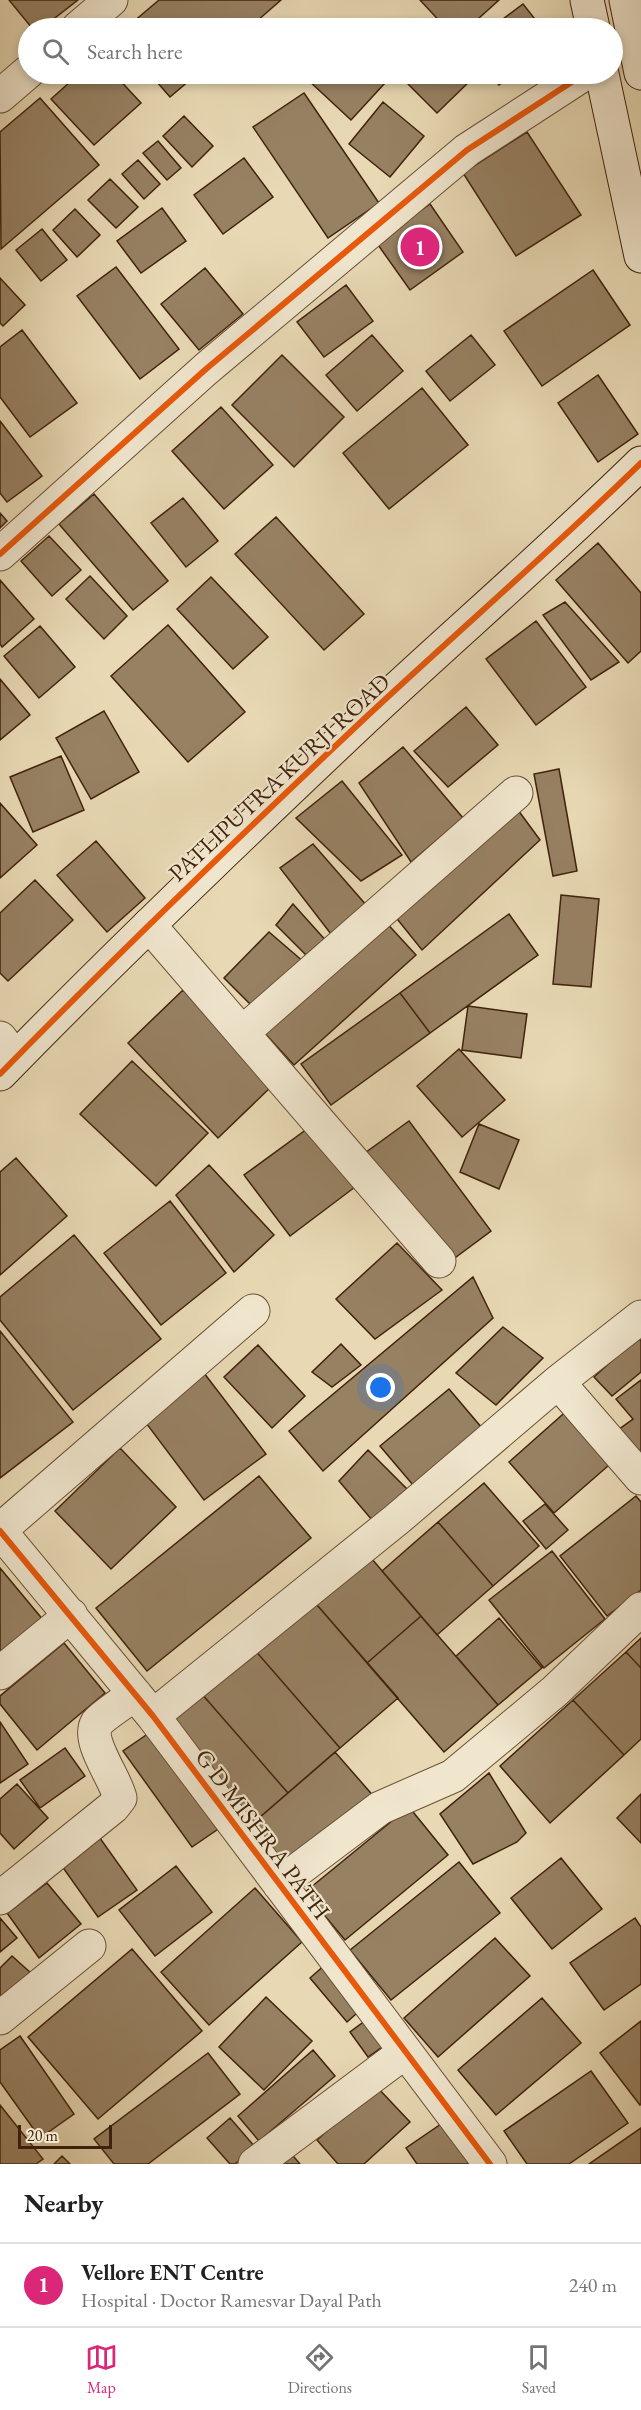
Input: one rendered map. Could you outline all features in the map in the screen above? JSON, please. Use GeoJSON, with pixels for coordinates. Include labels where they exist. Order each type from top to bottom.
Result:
{"type":"FeatureCollection","features":[{"type":"Feature","properties":{"kind":"street"},"geometry":{"type":"LineString","coordinates":[[90,18],[111,0]]}},
{"type":"Feature","properties":{"kind":"street"},"geometry":{"type":"LineString","coordinates":[[587,0],[591,18]]}},
{"type":"Feature","properties":{"kind":"street"},"geometry":{"type":"LineString","coordinates":[[626,0],[641,73]]}},
{"type":"Feature","properties":{"kind":"street"},"geometry":{"type":"LineString","coordinates":[[0,96],[18,81]]}},
{"type":"Feature","properties":{"kind":"street"},"geometry":{"type":"LineString","coordinates":[[0,554],[206,369],[467,150],[569,84]]}},
{"type":"Feature","properties":{"kind":"street"},"geometry":{"type":"LineString","coordinates":[[604,84],[641,256]]}},
{"type":"Feature","properties":{"kind":"street","name":"PATLIPUTRA KURJI ROAD"},"geometry":{"type":"LineString","coordinates":[[5,1057],[148,925],[365,718],[569,533],[641,463]]}},
{"type":"Feature","properties":{"kind":"street"},"geometry":{"type":"LineString","coordinates":[[242,1034],[516,793]]}},
{"type":"Feature","properties":{"kind":"street"},"geometry":{"type":"LineString","coordinates":[[148,925],[439,1261]]}},
{"type":"Feature","properties":{"kind":"street"},"geometry":{"type":"LineString","coordinates":[[0,1531],[253,1311]]}},
{"type":"Feature","properties":{"kind":"street"},"geometry":{"type":"LineString","coordinates":[[0,1898],[113,1807],[120,1798],[118,1789],[97,1746],[94,1735],[97,1723],[144,1705],[396,1520],[558,1382],[641,1317]]}},
{"type":"Feature","properties":{"kind":"street"},"geometry":{"type":"LineString","coordinates":[[558,1382],[641,1478]]}},
{"type":"Feature","properties":{"kind":"street","name":"G D MISHRA PATH"},"geometry":{"type":"LineString","coordinates":[[0,1531],[72,1615],[144,1705],[490,2164]]}},
{"type":"Feature","properties":{"kind":"street"},"geometry":{"type":"LineString","coordinates":[[279,1884],[380,1808],[453,1776],[555,1691],[641,1609]]}},
{"type":"Feature","properties":{"kind":"street"},"geometry":{"type":"LineString","coordinates":[[0,1673],[72,1615]]}},
{"type":"Feature","properties":{"kind":"street"},"geometry":{"type":"LineString","coordinates":[[0,2018],[89,1946]]}},
{"type":"Feature","properties":{"kind":"street"},"geometry":{"type":"LineString","coordinates":[[255,2164],[405,2052]]}},
{"type":"Feature","properties":{"kind":"building"},"geometry":{"type":"Polygon","coordinates":[[[9,0],[78,0],[55,18],[24,18],[9,0]]]}},
{"type":"Feature","properties":{"kind":"building"},"geometry":{"type":"Polygon","coordinates":[[[159,0],[281,0],[260,18],[138,18],[159,0]]]}},
{"type":"Feature","properties":{"kind":"building"},"geometry":{"type":"Polygon","coordinates":[[[420,0],[499,0],[479,18],[437,18],[420,0]]]}},
{"type":"Feature","properties":{"kind":"building"},"geometry":{"type":"Polygon","coordinates":[[[523,4],[534,18],[504,18],[523,4]]]}},
{"type":"Feature","properties":{"kind":"building"},"geometry":{"type":"Polygon","coordinates":[[[68,84],[123,84],[141,103],[94,145],[51,99],[68,84]]]}},
{"type":"Feature","properties":{"kind":"building"},"geometry":{"type":"Polygon","coordinates":[[[159,84],[185,84],[170,97],[159,84]]]}},
{"type":"Feature","properties":{"kind":"building"},"geometry":{"type":"Polygon","coordinates":[[[312,84],[384,84],[351,120],[312,84]]]}},
{"type":"Feature","properties":{"kind":"building"},"geometry":{"type":"Polygon","coordinates":[[[408,84],[467,84],[437,113],[408,84]]]}},
{"type":"Feature","properties":{"kind":"building"},"geometry":{"type":"Polygon","coordinates":[[[304,93],[379,203],[328,238],[253,127],[304,93]]]}},
{"type":"Feature","properties":{"kind":"building"},"geometry":{"type":"Polygon","coordinates":[[[40,98],[99,165],[1,249],[0,132],[40,98]]]}},
{"type":"Feature","properties":{"kind":"building"},"geometry":{"type":"Polygon","coordinates":[[[383,102],[424,136],[390,177],[349,144],[383,102]]]}},
{"type":"Feature","properties":{"kind":"building"},"geometry":{"type":"Polygon","coordinates":[[[184,116],[213,146],[192,167],[163,136],[184,116]]]}},
{"type":"Feature","properties":{"kind":"building"},"geometry":{"type":"Polygon","coordinates":[[[527,132],[581,215],[516,256],[463,173],[527,132]]]}},
{"type":"Feature","properties":{"kind":"building"},"geometry":{"type":"Polygon","coordinates":[[[158,141],[181,168],[167,180],[143,153],[158,141]]]}},
{"type":"Feature","properties":{"kind":"building"},"geometry":{"type":"Polygon","coordinates":[[[244,158],[273,197],[223,234],[194,195],[244,158]]]}},
{"type":"Feature","properties":{"kind":"building"},"geometry":{"type":"Polygon","coordinates":[[[138,160],[160,184],[144,199],[122,174],[138,160]]]}},
{"type":"Feature","properties":{"kind":"building"},"geometry":{"type":"Polygon","coordinates":[[[110,179],[138,207],[116,228],[88,200],[110,179]]]}},
{"type":"Feature","properties":{"kind":"building"},"geometry":{"type":"Polygon","coordinates":[[[430,204],[463,252],[410,290],[376,242],[430,204]]]}},
{"type":"Feature","properties":{"kind":"building"},"geometry":{"type":"Polygon","coordinates":[[[162,208],[186,241],[141,273],[117,241],[162,208]]]}},
{"type":"Feature","properties":{"kind":"building"},"geometry":{"type":"Polygon","coordinates":[[[75,209],[100,235],[77,257],[53,230],[75,209]]]}},
{"type":"Feature","properties":{"kind":"building"},"geometry":{"type":"Polygon","coordinates":[[[42,229],[67,260],[41,281],[16,250],[42,229]]]}},
{"type":"Feature","properties":{"kind":"building"},"geometry":{"type":"Polygon","coordinates":[[[116,267],[179,349],[140,379],[77,296],[116,267]]]}},
{"type":"Feature","properties":{"kind":"building"},"geometry":{"type":"Polygon","coordinates":[[[205,268],[243,314],[199,350],[161,304],[205,268]]]}},
{"type":"Feature","properties":{"kind":"building"},"geometry":{"type":"Polygon","coordinates":[[[593,270],[630,325],[542,386],[504,331],[593,270]]]}},
{"type":"Feature","properties":{"kind":"building"},"geometry":{"type":"Polygon","coordinates":[[[0,278],[25,305],[3,326],[0,323],[0,278]]]}},
{"type":"Feature","properties":{"kind":"building"},"geometry":{"type":"Polygon","coordinates":[[[346,285],[373,321],[324,357],[297,322],[346,285]]]}},
{"type":"Feature","properties":{"kind":"building"},"geometry":{"type":"Polygon","coordinates":[[[22,330],[77,403],[30,437],[0,397],[0,347],[22,330]]]}},
{"type":"Feature","properties":{"kind":"building"},"geometry":{"type":"Polygon","coordinates":[[[372,335],[403,371],[357,411],[326,375],[372,335]]]}},
{"type":"Feature","properties":{"kind":"building"},"geometry":{"type":"Polygon","coordinates":[[[471,335],[495,365],[450,401],[426,371],[471,335]]]}},
{"type":"Feature","properties":{"kind":"building"},"geometry":{"type":"Polygon","coordinates":[[[282,355],[344,417],[294,467],[232,405],[282,355]]]}},
{"type":"Feature","properties":{"kind":"building"},"geometry":{"type":"Polygon","coordinates":[[[598,375],[638,434],[598,462],[558,403],[598,375]]]}},
{"type":"Feature","properties":{"kind":"building"},"geometry":{"type":"Polygon","coordinates":[[[422,388],[468,445],[389,509],[343,453],[422,388]]]}},
{"type":"Feature","properties":{"kind":"building"},"geometry":{"type":"Polygon","coordinates":[[[221,407],[273,465],[224,509],[172,451],[221,407]]]}},
{"type":"Feature","properties":{"kind":"building"},"geometry":{"type":"Polygon","coordinates":[[[0,421],[42,476],[7,502],[0,493],[0,421]]]}},
{"type":"Feature","properties":{"kind":"building"},"geometry":{"type":"Polygon","coordinates":[[[94,494],[168,581],[133,610],[59,524],[94,494]]]}},
{"type":"Feature","properties":{"kind":"building"},"geometry":{"type":"Polygon","coordinates":[[[183,498],[218,541],[186,567],[151,523],[183,498]]]}},
{"type":"Feature","properties":{"kind":"building"},"geometry":{"type":"Polygon","coordinates":[[[0,513],[7,521],[0,528],[0,513]]]}},
{"type":"Feature","properties":{"kind":"building"},"geometry":{"type":"Polygon","coordinates":[[[276,517],[364,614],[324,650],[235,554],[276,517]]]}},
{"type":"Feature","properties":{"kind":"building"},"geometry":{"type":"Polygon","coordinates":[[[49,536],[81,570],[52,596],[21,561],[49,536]]]}},
{"type":"Feature","properties":{"kind":"building"},"geometry":{"type":"Polygon","coordinates":[[[598,543],[641,593],[641,651],[628,663],[556,580],[598,543]]]}},
{"type":"Feature","properties":{"kind":"building"},"geometry":{"type":"Polygon","coordinates":[[[90,576],[127,616],[104,639],[66,599],[90,576]]]}},
{"type":"Feature","properties":{"kind":"building"},"geometry":{"type":"Polygon","coordinates":[[[211,577],[268,637],[233,669],[177,609],[211,577]]]}},
{"type":"Feature","properties":{"kind":"building"},"geometry":{"type":"Polygon","coordinates":[[[0,580],[34,619],[2,647],[0,644],[0,580]]]}},
{"type":"Feature","properties":{"kind":"building"},"geometry":{"type":"Polygon","coordinates":[[[565,602],[619,662],[591,680],[543,615],[565,602]]]}},
{"type":"Feature","properties":{"kind":"building"},"geometry":{"type":"Polygon","coordinates":[[[536,621],[586,687],[536,725],[486,659],[536,621]]]}},
{"type":"Feature","properties":{"kind":"building"},"geometry":{"type":"Polygon","coordinates":[[[168,625],[245,712],[188,762],[111,676],[168,625]]]}},
{"type":"Feature","properties":{"kind":"building"},"geometry":{"type":"Polygon","coordinates":[[[40,626],[75,667],[39,698],[4,656],[40,626]]]}},
{"type":"Feature","properties":{"kind":"building"},"geometry":{"type":"Polygon","coordinates":[[[0,679],[30,715],[0,740],[0,679]]]}},
{"type":"Feature","properties":{"kind":"building"},"geometry":{"type":"Polygon","coordinates":[[[466,707],[498,745],[448,787],[414,751],[466,707]]]}},
{"type":"Feature","properties":{"kind":"building"},"geometry":{"type":"Polygon","coordinates":[[[104,711],[139,772],[91,799],[56,738],[104,711]]]}},
{"type":"Feature","properties":{"kind":"building"},"geometry":{"type":"Polygon","coordinates":[[[403,747],[463,818],[411,862],[359,783],[403,747]]]}},
{"type":"Feature","properties":{"kind":"building"},"geometry":{"type":"Polygon","coordinates":[[[61,756],[84,810],[33,832],[10,777],[61,756]]]}},
{"type":"Feature","properties":{"kind":"building"},"geometry":{"type":"Polygon","coordinates":[[[559,769],[577,871],[553,876],[534,774],[559,769]]]}},
{"type":"Feature","properties":{"kind":"building"},"geometry":{"type":"Polygon","coordinates":[[[342,781],[402,855],[361,881],[296,818],[342,781]]]}},
{"type":"Feature","properties":{"kind":"building"},"geometry":{"type":"Polygon","coordinates":[[[0,803],[37,845],[0,878],[0,803]]]}},
{"type":"Feature","properties":{"kind":"building"},"geometry":{"type":"Polygon","coordinates":[[[518,810],[540,840],[422,950],[394,915],[518,810]]]}},
{"type":"Feature","properties":{"kind":"building"},"geometry":{"type":"Polygon","coordinates":[[[96,841],[145,898],[107,932],[57,875],[96,841]]]}},
{"type":"Feature","properties":{"kind":"building"},"geometry":{"type":"Polygon","coordinates":[[[313,844],[367,906],[331,934],[280,868],[313,844]]]}},
{"type":"Feature","properties":{"kind":"building"},"geometry":{"type":"Polygon","coordinates":[[[35,880],[73,920],[8,981],[0,973],[0,913],[35,880]]]}},
{"type":"Feature","properties":{"kind":"building"},"geometry":{"type":"Polygon","coordinates":[[[561,895],[599,899],[591,987],[553,984],[561,895]]]}},
{"type":"Feature","properties":{"kind":"building"},"geometry":{"type":"Polygon","coordinates":[[[293,904],[328,943],[309,958],[276,925],[293,904]]]}},
{"type":"Feature","properties":{"kind":"building"},"geometry":{"type":"Polygon","coordinates":[[[509,914],[538,955],[430,1033],[400,993],[509,914]]]}},
{"type":"Feature","properties":{"kind":"building"},"geometry":{"type":"Polygon","coordinates":[[[382,918],[416,955],[294,1065],[260,1028],[382,918]]]}},
{"type":"Feature","properties":{"kind":"building"},"geometry":{"type":"Polygon","coordinates":[[[269,932],[305,963],[257,1011],[224,978],[269,932]]]}},
{"type":"Feature","properties":{"kind":"building"},"geometry":{"type":"Polygon","coordinates":[[[183,990],[273,1085],[218,1138],[128,1043],[183,990]]]}},
{"type":"Feature","properties":{"kind":"building"},"geometry":{"type":"Polygon","coordinates":[[[400,993],[430,1033],[331,1105],[301,1064],[400,993]]]}},
{"type":"Feature","properties":{"kind":"building"},"geometry":{"type":"Polygon","coordinates":[[[468,1006],[527,1014],[521,1058],[462,1050],[468,1006]]]}},
{"type":"Feature","properties":{"kind":"building"},"geometry":{"type":"Polygon","coordinates":[[[459,1049],[505,1100],[462,1137],[417,1086],[459,1049]]]}},
{"type":"Feature","properties":{"kind":"building"},"geometry":{"type":"Polygon","coordinates":[[[132,1061],[208,1133],[156,1186],[80,1114],[132,1061]]]}},
{"type":"Feature","properties":{"kind":"building"},"geometry":{"type":"Polygon","coordinates":[[[318,1121],[367,1178],[290,1236],[244,1175],[318,1121]]]}},
{"type":"Feature","properties":{"kind":"building"},"geometry":{"type":"Polygon","coordinates":[[[409,1121],[491,1231],[448,1263],[365,1153],[409,1121]]]}},
{"type":"Feature","properties":{"kind":"building"},"geometry":{"type":"Polygon","coordinates":[[[479,1124],[519,1140],[499,1189],[460,1172],[479,1124]]]}},
{"type":"Feature","properties":{"kind":"building"},"geometry":{"type":"Polygon","coordinates":[[[16,1158],[67,1216],[0,1275],[0,1172],[16,1158]]]}},
{"type":"Feature","properties":{"kind":"building"},"geometry":{"type":"Polygon","coordinates":[[[209,1165],[274,1235],[234,1272],[176,1195],[209,1165]]]}},
{"type":"Feature","properties":{"kind":"building"},"geometry":{"type":"Polygon","coordinates":[[[170,1201],[226,1273],[161,1325],[104,1253],[170,1201]]]}},
{"type":"Feature","properties":{"kind":"building"},"geometry":{"type":"Polygon","coordinates":[[[74,1235],[161,1339],[73,1410],[0,1320],[0,1297],[74,1235]]]}},
{"type":"Feature","properties":{"kind":"building"},"geometry":{"type":"Polygon","coordinates":[[[397,1243],[442,1290],[375,1339],[336,1299],[397,1243]]]}},
{"type":"Feature","properties":{"kind":"building"},"geometry":{"type":"Polygon","coordinates":[[[473,1277],[493,1318],[323,1471],[289,1431],[473,1277]]]}},
{"type":"Feature","properties":{"kind":"building"},"geometry":{"type":"Polygon","coordinates":[[[503,1327],[543,1358],[496,1405],[456,1373],[503,1327]]]}},
{"type":"Feature","properties":{"kind":"building"},"geometry":{"type":"Polygon","coordinates":[[[0,1331],[73,1422],[0,1478],[0,1331]]]}},
{"type":"Feature","properties":{"kind":"building"},"geometry":{"type":"Polygon","coordinates":[[[638,1337],[641,1341],[641,1372],[612,1396],[594,1377],[638,1337]]]}},
{"type":"Feature","properties":{"kind":"building"},"geometry":{"type":"Polygon","coordinates":[[[341,1344],[361,1365],[332,1387],[312,1372],[341,1344]]]}},
{"type":"Feature","properties":{"kind":"building"},"geometry":{"type":"Polygon","coordinates":[[[258,1345],[305,1396],[272,1428],[224,1377],[258,1345]]]}},
{"type":"Feature","properties":{"kind":"building"},"geometry":{"type":"Polygon","coordinates":[[[204,1373],[266,1454],[204,1500],[143,1419],[204,1373]]]}},
{"type":"Feature","properties":{"kind":"building"},"geometry":{"type":"Polygon","coordinates":[[[641,1380],[641,1458],[618,1430],[633,1419],[616,1399],[641,1380]]]}},
{"type":"Feature","properties":{"kind":"building"},"geometry":{"type":"Polygon","coordinates":[[[449,1389],[482,1428],[413,1485],[380,1446],[449,1389]]]}},
{"type":"Feature","properties":{"kind":"building"},"geometry":{"type":"Polygon","coordinates":[[[571,1407],[616,1459],[554,1513],[509,1462],[571,1407]]]}},
{"type":"Feature","properties":{"kind":"building"},"geometry":{"type":"Polygon","coordinates":[[[120,1448],[176,1507],[111,1569],[55,1511],[120,1448]]]}},
{"type":"Feature","properties":{"kind":"building"},"geometry":{"type":"Polygon","coordinates":[[[368,1450],[408,1490],[372,1520],[339,1481],[368,1450]]]}},
{"type":"Feature","properties":{"kind":"building"},"geometry":{"type":"Polygon","coordinates":[[[259,1476],[311,1538],[147,1671],[96,1608],[259,1476]]]}},
{"type":"Feature","properties":{"kind":"building"},"geometry":{"type":"Polygon","coordinates":[[[484,1483],[539,1546],[493,1586],[438,1522],[484,1483]]]}},
{"type":"Feature","properties":{"kind":"building"},"geometry":{"type":"Polygon","coordinates":[[[636,1496],[641,1502],[641,1590],[607,1616],[560,1556],[636,1496]]]}},
{"type":"Feature","properties":{"kind":"building"},"geometry":{"type":"Polygon","coordinates":[[[545,1504],[568,1530],[546,1549],[523,1521],[545,1504]]]}},
{"type":"Feature","properties":{"kind":"building"},"geometry":{"type":"Polygon","coordinates":[[[438,1522],[493,1586],[437,1635],[382,1571],[438,1522]]]}},
{"type":"Feature","properties":{"kind":"building"},"geometry":{"type":"Polygon","coordinates":[[[365,1551],[421,1616],[367,1663],[311,1598],[365,1551]]]}},
{"type":"Feature","properties":{"kind":"building"},"geometry":{"type":"Polygon","coordinates":[[[552,1551],[605,1619],[544,1668],[489,1600],[552,1551]]]}},
{"type":"Feature","properties":{"kind":"building"},"geometry":{"type":"Polygon","coordinates":[[[0,1568],[44,1621],[0,1656],[0,1568]]]}},
{"type":"Feature","properties":{"kind":"building"},"geometry":{"type":"Polygon","coordinates":[[[311,1598],[398,1698],[340,1748],[253,1648],[311,1598]]]}},
{"type":"Feature","properties":{"kind":"building"},"geometry":{"type":"Polygon","coordinates":[[[421,1616],[498,1705],[444,1752],[367,1663],[421,1616]]]}},
{"type":"Feature","properties":{"kind":"building"},"geometry":{"type":"Polygon","coordinates":[[[499,1618],[542,1668],[498,1705],[456,1656],[499,1618]]]}},
{"type":"Feature","properties":{"kind":"building"},"geometry":{"type":"Polygon","coordinates":[[[641,1638],[641,1668],[626,1652],[641,1638]]]}},
{"type":"Feature","properties":{"kind":"building"},"geometry":{"type":"Polygon","coordinates":[[[64,1643],[105,1693],[37,1750],[0,1704],[0,1696],[64,1643]]]}},
{"type":"Feature","properties":{"kind":"building"},"geometry":{"type":"Polygon","coordinates":[[[253,1648],[340,1748],[288,1793],[201,1693],[253,1648]]]}},
{"type":"Feature","properties":{"kind":"building"},"geometry":{"type":"Polygon","coordinates":[[[626,1652],[641,1668],[641,1739],[624,1755],[573,1700],[626,1652]]]}},
{"type":"Feature","properties":{"kind":"building"},"geometry":{"type":"Polygon","coordinates":[[[201,1693],[288,1793],[252,1824],[165,1724],[201,1693]]]}},
{"type":"Feature","properties":{"kind":"building"},"geometry":{"type":"Polygon","coordinates":[[[573,1700],[624,1755],[550,1823],[500,1766],[573,1700]]]}},
{"type":"Feature","properties":{"kind":"building"},"geometry":{"type":"Polygon","coordinates":[[[0,1722],[28,1764],[0,1783],[0,1722]]]}},
{"type":"Feature","properties":{"kind":"building"},"geometry":{"type":"Polygon","coordinates":[[[152,1731],[221,1827],[192,1847],[123,1751],[152,1731]]]}},
{"type":"Feature","properties":{"kind":"building"},"geometry":{"type":"Polygon","coordinates":[[[65,1748],[85,1776],[40,1808],[20,1780],[65,1748]]]}},
{"type":"Feature","properties":{"kind":"building"},"geometry":{"type":"Polygon","coordinates":[[[335,1752],[376,1799],[292,1871],[252,1824],[335,1752]]]}},
{"type":"Feature","properties":{"kind":"building"},"geometry":{"type":"Polygon","coordinates":[[[489,1773],[526,1833],[517,1842],[473,1864],[440,1814],[489,1773]]]}},
{"type":"Feature","properties":{"kind":"building"},"geometry":{"type":"Polygon","coordinates":[[[17,1784],[48,1818],[14,1849],[0,1833],[0,1799],[17,1784]]]}},
{"type":"Feature","properties":{"kind":"building"},"geometry":{"type":"Polygon","coordinates":[[[641,1794],[641,1843],[617,1818],[641,1794]]]}},
{"type":"Feature","properties":{"kind":"building"},"geometry":{"type":"Polygon","coordinates":[[[409,1807],[448,1855],[345,1940],[305,1892],[409,1807]]]}},
{"type":"Feature","properties":{"kind":"building"},"geometry":{"type":"Polygon","coordinates":[[[97,1834],[137,1890],[98,1917],[59,1862],[97,1834]]]}},
{"type":"Feature","properties":{"kind":"building"},"geometry":{"type":"Polygon","coordinates":[[[561,1858],[602,1909],[552,1949],[511,1898],[561,1858]]]}},
{"type":"Feature","properties":{"kind":"building"},"geometry":{"type":"Polygon","coordinates":[[[459,1862],[500,1913],[391,2000],[350,1950],[459,1862]]]}},
{"type":"Feature","properties":{"kind":"building"},"geometry":{"type":"Polygon","coordinates":[[[176,1866],[212,1912],[155,1956],[119,1910],[176,1866]]]}},
{"type":"Feature","properties":{"kind":"building"},"geometry":{"type":"Polygon","coordinates":[[[47,1883],[81,1924],[39,1958],[7,1913],[47,1883]]]}},
{"type":"Feature","properties":{"kind":"building"},"geometry":{"type":"Polygon","coordinates":[[[255,1888],[302,1942],[209,2025],[161,1972],[255,1888]]]}},
{"type":"Feature","properties":{"kind":"building"},"geometry":{"type":"Polygon","coordinates":[[[0,1918],[17,1938],[0,1952],[0,1918]]]}},
{"type":"Feature","properties":{"kind":"building"},"geometry":{"type":"Polygon","coordinates":[[[635,1918],[641,1927],[641,1984],[604,2010],[570,1963],[635,1918]]]}},
{"type":"Feature","properties":{"kind":"building"},"geometry":{"type":"Polygon","coordinates":[[[495,1938],[530,1976],[438,2057],[404,2018],[495,1938]]]}},
{"type":"Feature","properties":{"kind":"building"},"geometry":{"type":"Polygon","coordinates":[[[132,1949],[202,2031],[98,2119],[28,2037],[132,1949]]]}},
{"type":"Feature","properties":{"kind":"building"},"geometry":{"type":"Polygon","coordinates":[[[12,1956],[32,1974],[0,2007],[0,1968],[12,1956]]]}},
{"type":"Feature","properties":{"kind":"building"},"geometry":{"type":"Polygon","coordinates":[[[327,1963],[365,2006],[347,2022],[310,1978],[327,1963]]]}},
{"type":"Feature","properties":{"kind":"building"},"geometry":{"type":"Polygon","coordinates":[[[266,1997],[312,2041],[264,2090],[219,2047],[266,1997]]]}},
{"type":"Feature","properties":{"kind":"building"},"geometry":{"type":"Polygon","coordinates":[[[542,1998],[581,2043],[496,2115],[458,2070],[542,1998]]]}},
{"type":"Feature","properties":{"kind":"building"},"geometry":{"type":"Polygon","coordinates":[[[373,2015],[392,2040],[368,2057],[350,2032],[373,2015]]]}},
{"type":"Feature","properties":{"kind":"building"},"geometry":{"type":"Polygon","coordinates":[[[641,2021],[641,2104],[640,2105],[600,2053],[641,2021]]]}},
{"type":"Feature","properties":{"kind":"building"},"geometry":{"type":"Polygon","coordinates":[[[20,2036],[74,2114],[40,2138],[0,2082],[0,2050],[20,2036]]]}},
{"type":"Feature","properties":{"kind":"building"},"geometry":{"type":"Polygon","coordinates":[[[313,2050],[335,2076],[259,2141],[238,2116],[313,2050]]]}},
{"type":"Feature","properties":{"kind":"building"},"geometry":{"type":"Polygon","coordinates":[[[208,2053],[240,2094],[148,2164],[114,2164],[94,2139],[208,2053]]]}},
{"type":"Feature","properties":{"kind":"building"},"geometry":{"type":"Polygon","coordinates":[[[591,2071],[628,2123],[569,2164],[527,2164],[504,2131],[591,2071]]]}},
{"type":"Feature","properties":{"kind":"building"},"geometry":{"type":"Polygon","coordinates":[[[376,2086],[410,2122],[364,2164],[338,2164],[317,2140],[376,2086]]]}},
{"type":"Feature","properties":{"kind":"building"},"geometry":{"type":"Polygon","coordinates":[[[0,2105],[43,2159],[36,2164],[0,2164],[0,2105]]]}},
{"type":"Feature","properties":{"kind":"building"},"geometry":{"type":"Polygon","coordinates":[[[230,2118],[255,2147],[235,2164],[230,2164],[207,2138],[230,2118]]]}},
{"type":"Feature","properties":{"kind":"building"},"geometry":{"type":"Polygon","coordinates":[[[444,2122],[473,2164],[417,2164],[406,2148],[444,2122]]]}},
{"type":"Feature","properties":{"kind":"building"},"geometry":{"type":"Polygon","coordinates":[[[641,2128],[641,2164],[589,2164],[641,2128]]]}},
{"type":"Feature","properties":{"kind":"building"},"geometry":{"type":"Polygon","coordinates":[[[288,2150],[300,2164],[270,2164],[288,2150]]]}},
{"type":"Feature","properties":{"kind":"building"},"geometry":{"type":"Polygon","coordinates":[[[62,2156],[70,2164],[54,2164],[62,2156]]]}},
{"type":"Feature","properties":{"kind":"cycle path"},"geometry":{"type":"LineString","coordinates":[[0,554],[206,369],[467,150],[569,84]]}},
{"type":"Feature","properties":{"kind":"cycle path"},"geometry":{"type":"LineString","coordinates":[[0,1074],[272,806],[641,463]]}},
{"type":"Feature","properties":{"kind":"cycle path"},"geometry":{"type":"LineString","coordinates":[[0,1531],[153,1716],[490,2164]]}},
{"type":"Feature","properties":{"kind":"place","name":"Vellore ENT Centre"},"geometry":{"type":"Point","coordinates":[420,247]}}]}
